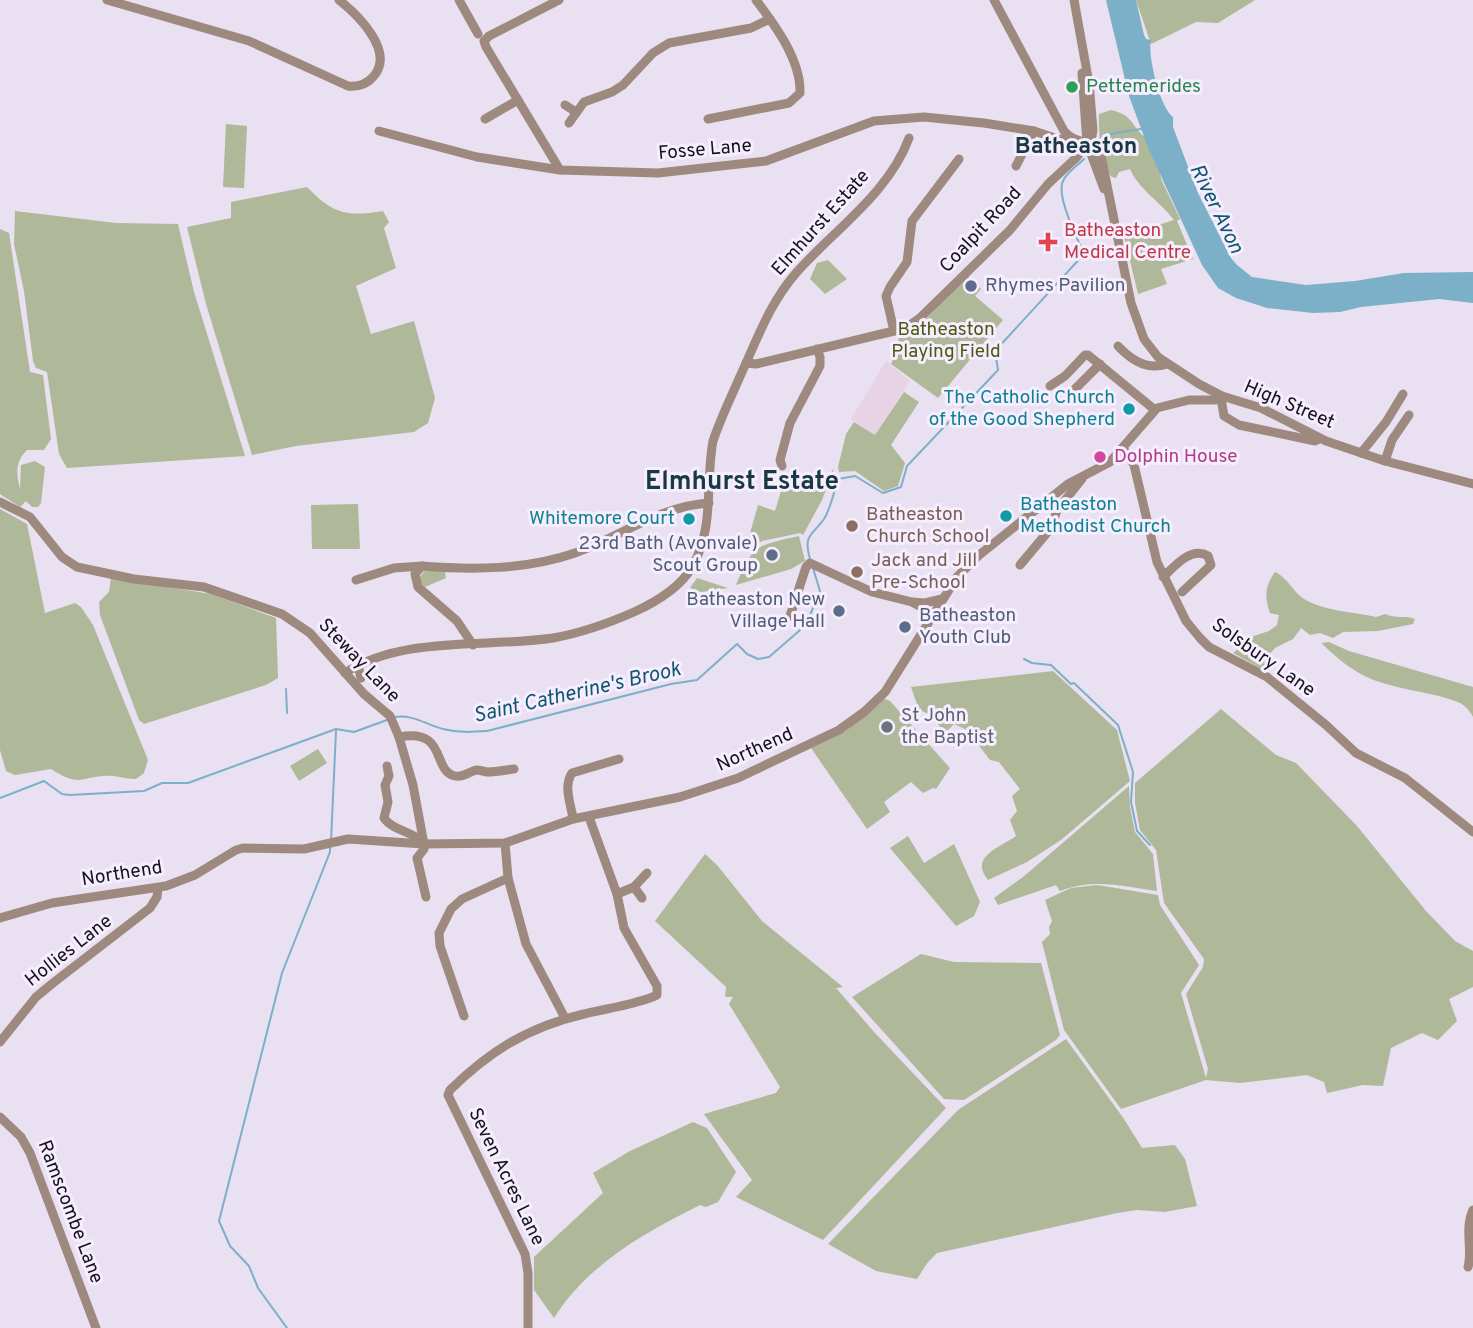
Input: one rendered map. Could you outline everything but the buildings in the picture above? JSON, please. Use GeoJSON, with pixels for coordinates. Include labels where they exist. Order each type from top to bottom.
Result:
{"type":"FeatureCollection","features":[{"type":"Feature","properties":{"kind":"street"},"geometry":{"type":"LineString","coordinates":[[107,0],[249,41],[348,86],[362,85],[372,79],[379,66],[378,47],[356,16],[339,0]]}},
{"type":"Feature","properties":{"kind":"street"},"geometry":{"type":"LineString","coordinates":[[459,0],[478,34]]}},
{"type":"Feature","properties":{"kind":"street"},"geometry":{"type":"LineString","coordinates":[[559,0],[484,41],[560,170]]}},
{"type":"Feature","properties":{"kind":"street"},"geometry":{"type":"LineString","coordinates":[[708,119],[789,103],[800,93],[799,79],[788,49],[756,0]]}},
{"type":"Feature","properties":{"kind":"street"},"geometry":{"type":"LineString","coordinates":[[994,0],[1070,138]]}},
{"type":"Feature","properties":{"kind":"street"},"geometry":{"type":"LineString","coordinates":[[1072,0],[1090,98],[1093,130],[1087,143]]}},
{"type":"Feature","properties":{"kind":"street"},"geometry":{"type":"LineString","coordinates":[[569,123],[584,102],[623,85],[653,53],[669,43],[751,28],[770,19]]}},
{"type":"Feature","properties":{"kind":"street"},"geometry":{"type":"LineString","coordinates":[[485,119],[519,100]]}},
{"type":"Feature","properties":{"kind":"street"},"geometry":{"type":"LineString","coordinates":[[565,105],[576,112]]}},
{"type":"Feature","properties":{"kind":"street","name":"Fosse Lane"},"geometry":{"type":"LineString","coordinates":[[379,131],[456,153],[560,170],[657,173],[766,161],[874,121],[924,117],[984,123],[1087,143]]}},
{"type":"Feature","properties":{"kind":"street"},"geometry":{"type":"LineString","coordinates":[[1016,166],[1034,131]]}},
{"type":"Feature","properties":{"kind":"street","name":"Elmhurst Estate"},"geometry":{"type":"LineString","coordinates":[[345,673],[379,655],[404,649],[555,637],[590,629],[635,612],[662,598],[692,568],[704,533],[709,503],[713,441],[765,320],[796,273],[878,188],[905,141]]}},
{"type":"Feature","properties":{"kind":"street","name":"High Street"},"geometry":{"type":"LineString","coordinates":[[1087,143],[1111,203],[1131,303],[1144,339],[1167,365],[1222,397],[1261,408],[1319,438],[1385,461],[1473,484]]}},
{"type":"Feature","properties":{"kind":"street","name":"Coalpit Road"},"geometry":{"type":"LineString","coordinates":[[894,331],[920,318],[1010,230],[1087,143]]}},
{"type":"Feature","properties":{"kind":"street"},"geometry":{"type":"LineString","coordinates":[[746,363],[756,365],[894,331],[887,296],[907,262],[912,221],[959,159]]}},
{"type":"Feature","properties":{"kind":"street"},"geometry":{"type":"LineString","coordinates":[[1118,346],[1134,361],[1157,367],[1167,365]]}},
{"type":"Feature","properties":{"kind":"street"},"geometry":{"type":"LineString","coordinates":[[782,466],[780,460],[790,423],[820,366],[821,357],[817,349]]}},
{"type":"Feature","properties":{"kind":"street"},"geometry":{"type":"LineString","coordinates":[[1050,386],[1065,376],[1085,355],[1156,409],[1175,402],[1215,400],[1222,397],[1224,416],[1239,425],[1315,441],[1319,438]]}},
{"type":"Feature","properties":{"kind":"street"},"geometry":{"type":"LineString","coordinates":[[1071,393],[1100,364]]}},
{"type":"Feature","properties":{"kind":"street"},"geometry":{"type":"LineString","coordinates":[[1361,453],[1386,422],[1402,394]]}},
{"type":"Feature","properties":{"kind":"street","name":"Northend"},"geometry":{"type":"LineString","coordinates":[[0,918],[52,903],[158,888],[195,875],[236,850],[304,849],[348,839],[424,844],[505,843],[573,819],[696,793],[738,778],[846,726],[886,690],[957,577],[978,556],[1068,484],[1102,467],[1156,409]]}},
{"type":"Feature","properties":{"kind":"street"},"geometry":{"type":"LineString","coordinates":[[1385,461],[1392,440],[1409,415]]}},
{"type":"Feature","properties":{"kind":"street","name":"Solsbury Lane"},"geometry":{"type":"LineString","coordinates":[[1121,449],[1126,452],[1134,466],[1163,578],[1186,621],[1209,647],[1267,677],[1356,752],[1405,778],[1473,832]]}},
{"type":"Feature","properties":{"kind":"street"},"geometry":{"type":"LineString","coordinates":[[1020,565],[1051,528],[1057,510],[1083,477]]}},
{"type":"Feature","properties":{"kind":"street","name":"Steway Lane"},"geometry":{"type":"LineString","coordinates":[[0,502],[30,517],[62,557],[77,567],[134,579],[204,587],[282,614],[310,633],[364,694],[390,716],[413,785],[424,844],[424,849],[417,858],[426,897]]}},
{"type":"Feature","properties":{"kind":"street"},"geometry":{"type":"LineString","coordinates":[[356,580],[394,568],[422,566],[461,569],[534,563],[575,553],[664,512],[709,503]]}},
{"type":"Feature","properties":{"kind":"street"},"geometry":{"type":"LineString","coordinates":[[1163,578],[1188,556],[1196,553],[1208,556],[1210,565],[1182,592]]}},
{"type":"Feature","properties":{"kind":"street"},"geometry":{"type":"LineString","coordinates":[[790,616],[806,567],[812,563],[872,592],[912,602],[925,603],[942,599]]}},
{"type":"Feature","properties":{"kind":"street"},"geometry":{"type":"LineString","coordinates":[[422,566],[415,574],[418,587],[457,621],[473,645]]}},
{"type":"Feature","properties":{"kind":"street"},"geometry":{"type":"LineString","coordinates":[[912,602],[923,608],[931,617]]}},
{"type":"Feature","properties":{"kind":"street"},"geometry":{"type":"LineString","coordinates":[[358,665],[361,678]]}},
{"type":"Feature","properties":{"kind":"street"},"geometry":{"type":"LineString","coordinates":[[398,737],[416,736],[428,740],[437,750],[443,766],[459,777],[476,771],[514,769]]}},
{"type":"Feature","properties":{"kind":"street"},"geometry":{"type":"LineString","coordinates":[[573,819],[567,785],[572,773],[619,759]]}},
{"type":"Feature","properties":{"kind":"street"},"geometry":{"type":"LineString","coordinates":[[387,765],[389,776],[385,785],[388,802],[384,818],[393,826],[417,836],[424,844]]}},
{"type":"Feature","properties":{"kind":"street","name":"Seven Acres Lane"},"geometry":{"type":"LineString","coordinates":[[528,1328],[528,1273],[525,1254],[448,1095],[472,1069],[501,1046],[533,1030],[565,1018],[657,995],[657,986],[624,928],[617,894],[589,817]]}},
{"type":"Feature","properties":{"kind":"street"},"geometry":{"type":"LineString","coordinates":[[505,843],[508,878],[526,944],[565,1018]]}},
{"type":"Feature","properties":{"kind":"street"},"geometry":{"type":"LineString","coordinates":[[617,894],[634,887],[647,873]]}},
{"type":"Feature","properties":{"kind":"street"},"geometry":{"type":"LineString","coordinates":[[464,1016],[440,946],[439,933],[451,909],[462,899],[508,878]]}},
{"type":"Feature","properties":{"kind":"street"},"geometry":{"type":"LineString","coordinates":[[634,887],[642,898]]}},
{"type":"Feature","properties":{"kind":"street","name":"Hollies Lane"},"geometry":{"type":"LineString","coordinates":[[0,1042],[52,983],[150,908],[157,897],[158,888]]}},
{"type":"Feature","properties":{"kind":"street","name":"Ramscombe Lane"},"geometry":{"type":"LineString","coordinates":[[0,1117],[21,1137],[30,1153],[96,1328]]}},
{"type":"Feature","properties":{"kind":"street"},"geometry":{"type":"LineString","coordinates":[[1468,1267],[1471,1260],[1468,1225],[1473,1210]]}},
{"type":"Feature","properties":{"kind":"shaded area"},"geometry":{"type":"Polygon","coordinates":[[[886,361],[910,381],[875,435],[851,419],[886,361]]]}},
{"type":"Feature","properties":{"kind":"green space"},"geometry":{"type":"Polygon","coordinates":[[[1136,0],[1255,0],[1218,23],[1196,22],[1151,44],[1136,0]]]}},
{"type":"Feature","properties":{"kind":"green space"},"geometry":{"type":"Polygon","coordinates":[[[1111,110],[1126,116],[1150,139],[1163,171],[1160,173],[1161,179],[1180,219],[1177,221],[1193,259],[1161,269],[1167,284],[1138,294],[1124,236],[1174,220],[1139,183],[1130,169],[1119,172],[1116,178],[1108,172],[1101,147],[1099,114],[1111,110]]]}},
{"type":"Feature","properties":{"kind":"green space"},"geometry":{"type":"Polygon","coordinates":[[[226,124],[247,126],[244,188],[223,187],[226,124]]]}},
{"type":"Feature","properties":{"kind":"green space"},"geometry":{"type":"Polygon","coordinates":[[[307,187],[325,203],[341,211],[360,214],[383,211],[389,222],[384,228],[396,268],[356,286],[371,334],[414,321],[435,398],[428,423],[414,432],[296,446],[252,455],[206,304],[187,227],[231,218],[231,202],[307,187]]]}},
{"type":"Feature","properties":{"kind":"green space"},"geometry":{"type":"Polygon","coordinates":[[[15,211],[116,223],[178,224],[194,292],[245,456],[67,468],[59,454],[47,372],[36,368],[33,361],[24,291],[14,244],[15,211]]]}},
{"type":"Feature","properties":{"kind":"green space"},"geometry":{"type":"Polygon","coordinates":[[[0,229],[9,233],[30,372],[43,375],[51,439],[44,450],[27,450],[18,463],[17,473],[20,489],[21,465],[35,461],[45,467],[41,503],[38,507],[32,507],[26,501],[20,507],[0,494],[0,229]]]}},
{"type":"Feature","properties":{"kind":"green space"},"geometry":{"type":"Polygon","coordinates":[[[828,260],[847,279],[825,294],[810,279],[817,263],[828,260]]]}},
{"type":"Feature","properties":{"kind":"green space","name":"Batheaston Playing Field"},"geometry":{"type":"Polygon","coordinates":[[[967,276],[981,289],[975,296],[1003,320],[938,398],[891,364],[897,352],[899,335],[911,328],[915,331],[967,276]]]}},
{"type":"Feature","properties":{"kind":"green space"},"geometry":{"type":"Polygon","coordinates":[[[904,392],[919,402],[891,445],[905,463],[898,486],[884,491],[855,471],[839,472],[846,434],[854,422],[875,435],[904,392]]]}},
{"type":"Feature","properties":{"kind":"green space"},"geometry":{"type":"Polygon","coordinates":[[[834,469],[822,500],[803,535],[800,533],[762,541],[745,551],[758,505],[775,511],[785,478],[816,487],[834,469]]]}},
{"type":"Feature","properties":{"kind":"green space"},"geometry":{"type":"Polygon","coordinates":[[[358,504],[360,549],[312,549],[311,505],[358,504]]]}},
{"type":"Feature","properties":{"kind":"green space"},"geometry":{"type":"Polygon","coordinates":[[[0,509],[27,524],[45,613],[75,603],[81,607],[93,625],[148,760],[144,773],[136,779],[103,776],[77,780],[51,769],[15,775],[6,771],[0,750],[0,509]]]}},
{"type":"Feature","properties":{"kind":"green space"},"geometry":{"type":"Polygon","coordinates":[[[799,536],[805,561],[791,569],[736,585],[747,561],[758,549],[773,542],[799,536]]]}},
{"type":"Feature","properties":{"kind":"green space"},"geometry":{"type":"Polygon","coordinates":[[[426,569],[445,572],[446,578],[425,587],[420,582],[420,577],[426,569]]]}},
{"type":"Feature","properties":{"kind":"green space"},"geometry":{"type":"Polygon","coordinates":[[[1275,572],[1312,603],[1376,617],[1385,614],[1415,619],[1413,624],[1378,631],[1343,632],[1333,638],[1320,633],[1310,635],[1301,628],[1293,639],[1275,648],[1264,661],[1265,671],[1233,653],[1254,636],[1277,625],[1279,615],[1270,613],[1266,597],[1267,587],[1275,572]]]}},
{"type":"Feature","properties":{"kind":"green space"},"geometry":{"type":"Polygon","coordinates":[[[111,578],[211,594],[276,618],[278,678],[266,685],[144,724],[139,720],[100,615],[99,602],[109,592],[111,578]]]}},
{"type":"Feature","properties":{"kind":"green space"},"geometry":{"type":"Polygon","coordinates":[[[697,578],[728,588],[701,592],[690,588],[697,578]]]}},
{"type":"Feature","properties":{"kind":"green space"},"geometry":{"type":"Polygon","coordinates":[[[1329,642],[1349,651],[1473,687],[1473,717],[1467,708],[1458,702],[1383,683],[1359,673],[1321,643],[1329,642]]]}},
{"type":"Feature","properties":{"kind":"green space"},"geometry":{"type":"Polygon","coordinates":[[[1053,671],[1117,730],[1130,781],[1061,840],[1027,862],[988,880],[983,872],[984,859],[1016,836],[1010,820],[1017,811],[1012,796],[1020,789],[999,762],[990,760],[967,730],[954,724],[943,731],[932,715],[919,710],[911,687],[1053,671]]]}},
{"type":"Feature","properties":{"kind":"green space","name":"St John the Baptist"},"geometry":{"type":"Polygon","coordinates":[[[883,698],[890,701],[950,768],[936,789],[923,793],[911,782],[884,802],[890,812],[867,829],[811,748],[846,731],[883,698]]]}},
{"type":"Feature","properties":{"kind":"green space"},"geometry":{"type":"Polygon","coordinates":[[[1221,709],[1276,755],[1296,763],[1357,826],[1426,911],[1455,941],[1473,951],[1473,987],[1449,999],[1457,1021],[1438,1040],[1422,1033],[1391,1048],[1383,1086],[1363,1085],[1327,1093],[1324,1082],[1307,1075],[1240,1083],[1206,1080],[1121,1109],[1064,1030],[1042,942],[1050,934],[1052,921],[1045,900],[1071,888],[1097,885],[1158,895],[1160,905],[1199,965],[1181,993],[1206,1078],[1208,1069],[1186,994],[1203,967],[1204,959],[1164,903],[1156,850],[1140,830],[1135,803],[1135,783],[1221,709]]]}},
{"type":"Feature","properties":{"kind":"green space"},"geometry":{"type":"Polygon","coordinates":[[[318,749],[327,763],[299,781],[290,766],[318,749]]]}},
{"type":"Feature","properties":{"kind":"green space"},"geometry":{"type":"Polygon","coordinates":[[[1129,786],[1135,832],[1153,854],[1157,891],[1097,884],[1060,891],[1056,885],[998,905],[994,898],[1023,877],[1129,786]]]}},
{"type":"Feature","properties":{"kind":"green space"},"geometry":{"type":"Polygon","coordinates":[[[908,836],[924,863],[954,844],[980,902],[974,916],[956,926],[890,848],[908,836]]]}},
{"type":"Feature","properties":{"kind":"green space"},"geometry":{"type":"Polygon","coordinates":[[[705,854],[762,921],[843,987],[836,988],[946,1108],[823,1240],[736,1197],[752,1180],[704,1114],[776,1093],[780,1087],[729,1004],[733,997],[725,997],[726,987],[655,921],[705,854]]]}},
{"type":"Feature","properties":{"kind":"green space"},"geometry":{"type":"Polygon","coordinates":[[[921,954],[954,962],[1041,963],[1060,1035],[964,1100],[944,1099],[852,997],[921,954]]]}},
{"type":"Feature","properties":{"kind":"green space"},"geometry":{"type":"Polygon","coordinates":[[[1066,1039],[1142,1148],[1175,1145],[1185,1159],[1197,1206],[1165,1212],[1137,1210],[1117,1213],[937,1253],[917,1279],[876,1271],[828,1244],[958,1110],[1066,1039]]]}},
{"type":"Feature","properties":{"kind":"green space"},"geometry":{"type":"Polygon","coordinates":[[[693,1122],[707,1128],[736,1172],[718,1202],[706,1207],[700,1205],[619,1252],[583,1282],[554,1318],[534,1290],[534,1257],[603,1193],[593,1173],[630,1151],[693,1122]]]}},
{"type":"Feature","properties":{"kind":"water"},"geometry":{"type":"Polygon","coordinates":[[[1106,0],[1136,0],[1144,35],[1151,40],[1151,57],[1159,92],[1173,117],[1173,127],[1198,193],[1237,265],[1252,277],[1306,285],[1404,273],[1473,272],[1473,303],[1439,299],[1313,313],[1267,308],[1236,298],[1218,288],[1202,265],[1149,150],[1129,96],[1106,0]]]}},
{"type":"Feature","properties":{"kind":"waterway","name":"Saint Catherine's Brook"},"geometry":{"type":"LineString","coordinates":[[1101,137],[1141,129]]}},
{"type":"Feature","properties":{"kind":"waterway","name":"Saint Catherine's Brook"},"geometry":{"type":"LineString","coordinates":[[810,559],[808,540],[826,515],[838,479],[855,476],[883,493],[901,487],[907,466],[998,370],[995,351],[1084,254],[1072,228],[1062,195],[1064,179],[1084,159]]}},
{"type":"Feature","properties":{"kind":"waterway","name":"Saint Catherine's Brook"},"geometry":{"type":"LineString","coordinates":[[395,717],[413,718],[455,731],[487,731],[671,684],[697,680],[737,644],[747,654],[758,659],[769,657],[808,620],[820,591],[813,568]]}},
{"type":"Feature","properties":{"kind":"waterway"},"geometry":{"type":"LineString","coordinates":[[1024,659],[1032,663],[1051,665],[1118,725],[1133,772],[1131,802],[1137,831],[1150,845]]}},
{"type":"Feature","properties":{"kind":"waterway"},"geometry":{"type":"LineString","coordinates":[[286,689],[287,713]]}},
{"type":"Feature","properties":{"kind":"waterway","name":"Saint Catherine's Brook"},"geometry":{"type":"LineString","coordinates":[[0,798],[44,781],[62,794],[70,795],[144,791],[162,783],[188,783],[336,729],[354,732],[387,720]]}},
{"type":"Feature","properties":{"kind":"waterway"},"geometry":{"type":"LineString","coordinates":[[331,841],[336,731]]}},
{"type":"Feature","properties":{"kind":"waterway"},"geometry":{"type":"LineString","coordinates":[[287,1328],[258,1288],[249,1266],[230,1246],[219,1221],[282,973],[330,852],[330,846]]}},
{"type":"Feature","properties":{"kind":"place","name":"Pettemerides"},"geometry":{"type":"Point","coordinates":[1072,87]}},
{"type":"Feature","properties":{"kind":"place","name":"Batheaston Medical Centre"},"geometry":{"type":"Point","coordinates":[1048,242]}},
{"type":"Feature","properties":{"kind":"place","name":"Rhymes Pavilion"},"geometry":{"type":"Point","coordinates":[971,286]}},
{"type":"Feature","properties":{"kind":"place","name":"The Catholic Church of the Good Shepherd"},"geometry":{"type":"Point","coordinates":[1129,409]}},
{"type":"Feature","properties":{"kind":"place","name":"Dolphin House"},"geometry":{"type":"Point","coordinates":[1100,457]}},
{"type":"Feature","properties":{"kind":"place","name":"Batheaston Methodist Church"},"geometry":{"type":"Point","coordinates":[1006,516]}},
{"type":"Feature","properties":{"kind":"place","name":"Whitemore Court"},"geometry":{"type":"Point","coordinates":[689,519]}},
{"type":"Feature","properties":{"kind":"place","name":"Batheaston Church School"},"geometry":{"type":"Point","coordinates":[852,526]}},
{"type":"Feature","properties":{"kind":"place","name":"23rd Bath (Avonvale) Scout Group"},"geometry":{"type":"Point","coordinates":[772,555]}},
{"type":"Feature","properties":{"kind":"place","name":"Jack and Jill Pre-School"},"geometry":{"type":"Point","coordinates":[857,572]}},
{"type":"Feature","properties":{"kind":"place","name":"Batheaston New Village Hall"},"geometry":{"type":"Point","coordinates":[839,611]}},
{"type":"Feature","properties":{"kind":"place","name":"Batheaston Youth Club"},"geometry":{"type":"Point","coordinates":[905,627]}},
{"type":"Feature","properties":{"kind":"place","name":"St John the Baptist"},"geometry":{"type":"Point","coordinates":[887,727]}},
{"type":"Feature","properties":{"kind":"district","name":"Batheaston"},"geometry":{"type":"Point","coordinates":[1076,147]}},
{"type":"Feature","properties":{"kind":"district","name":"Elmhurst Estate"},"geometry":{"type":"Point","coordinates":[742,482]}},
{"type":"Feature","properties":{"kind":"water label","name":"River Avon"},"geometry":{"type":"Point","coordinates":[1216,209]}}]}
